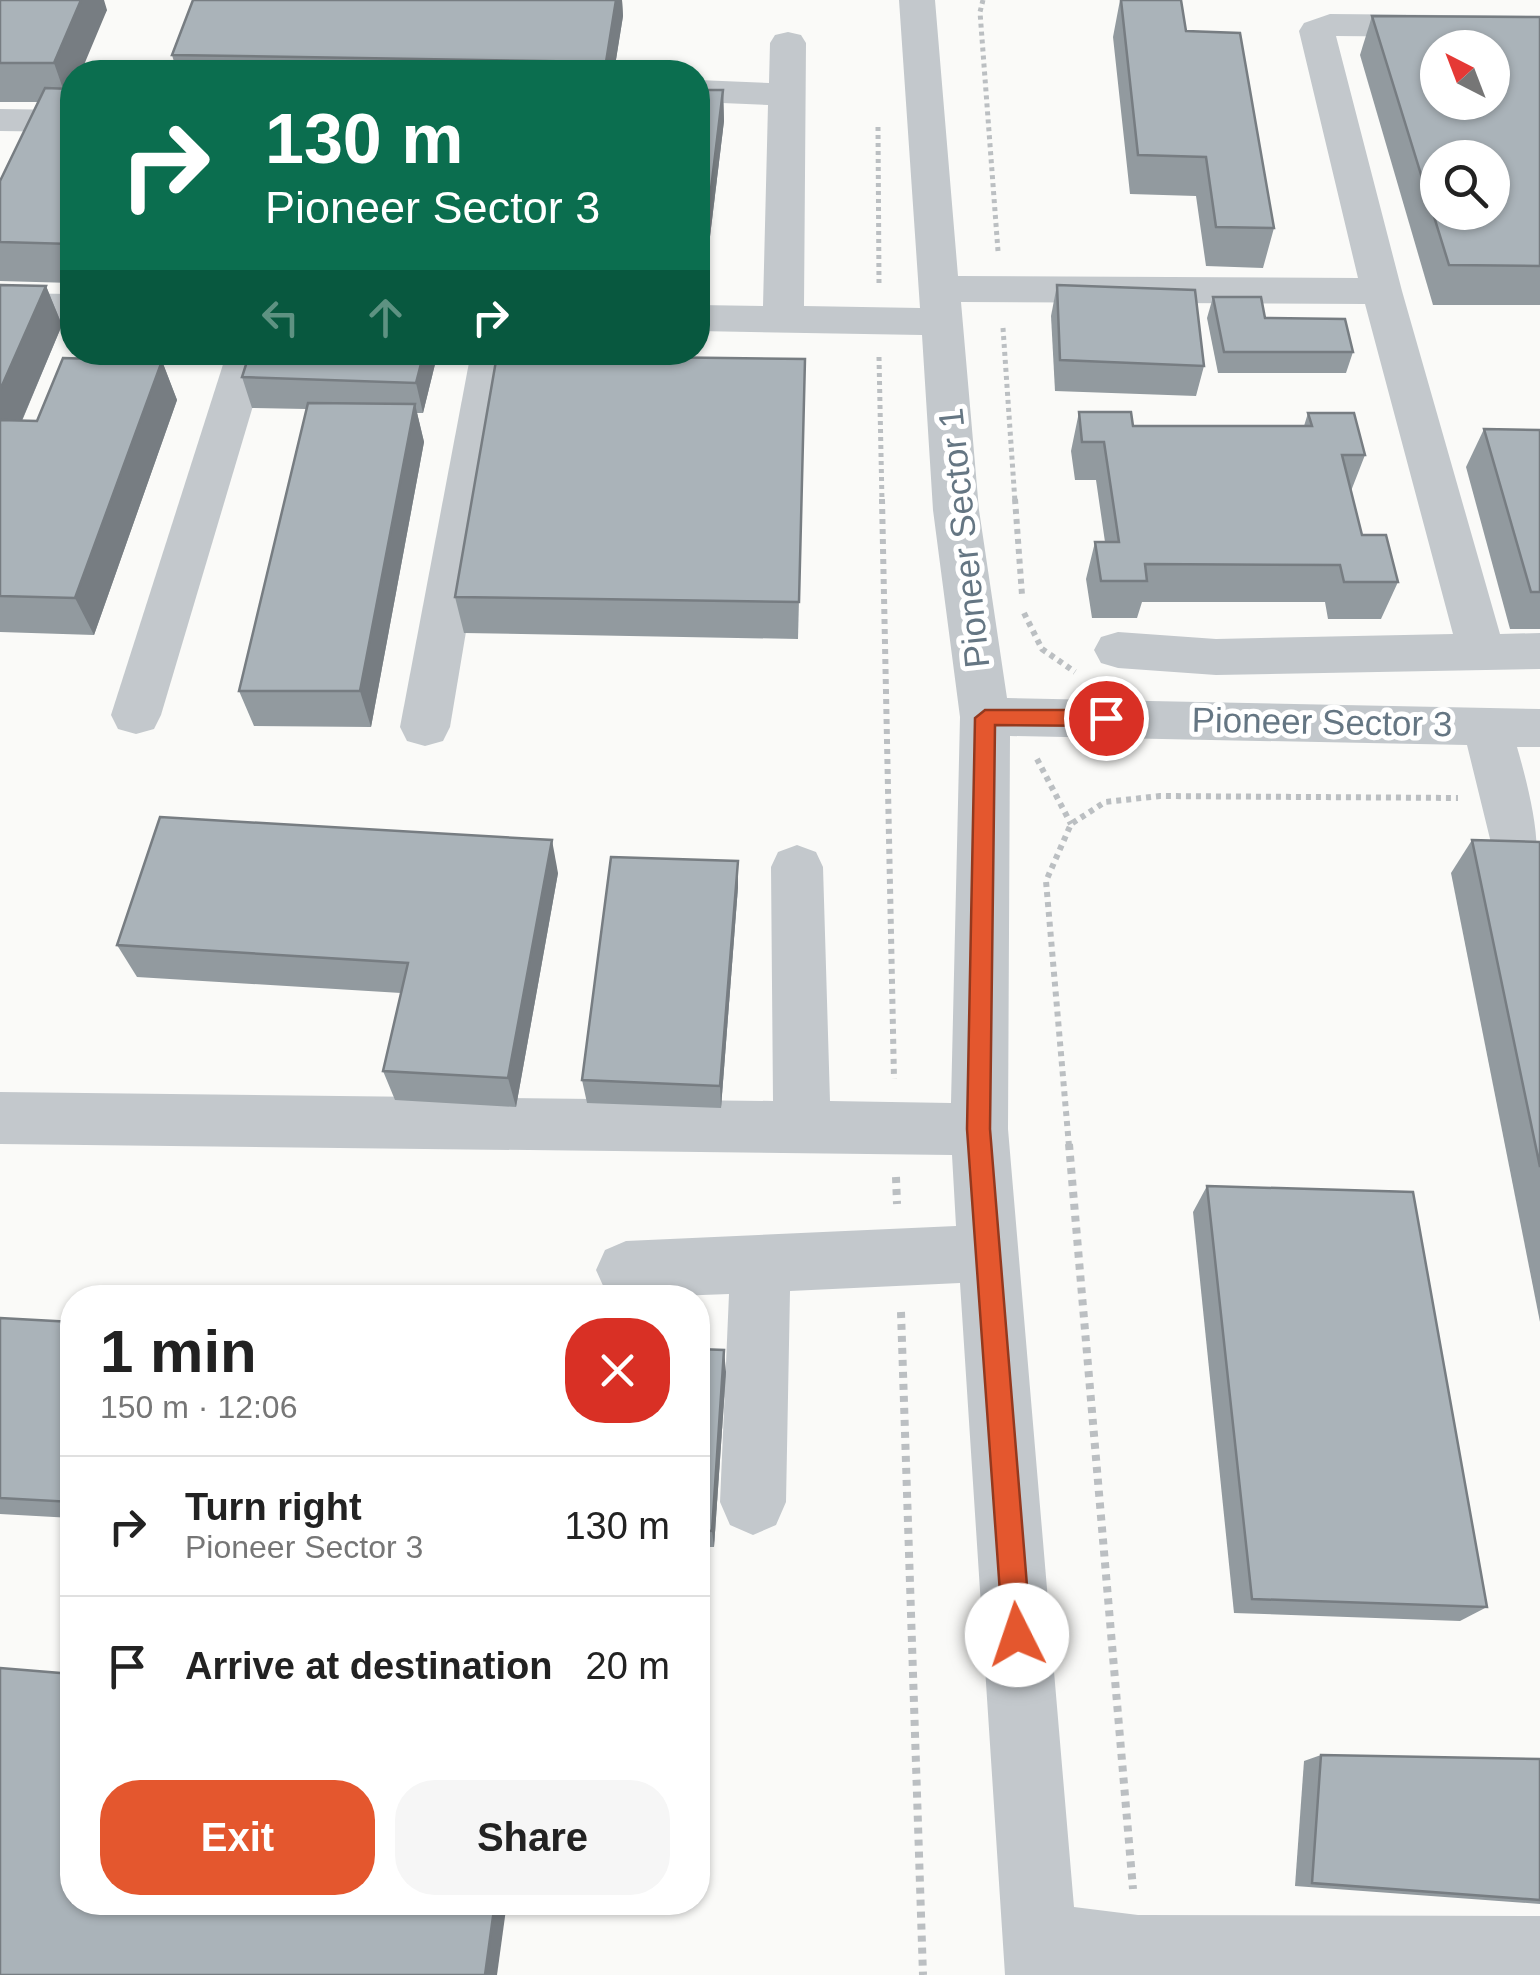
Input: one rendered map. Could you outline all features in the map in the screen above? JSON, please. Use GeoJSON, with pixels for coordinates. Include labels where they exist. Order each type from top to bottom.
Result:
{"type":"FeatureCollection","features":[{"type":"Feature","properties":{"kind":"street","name":"Pioneer Sector 1"},"geometry":{"type":"LineString","coordinates":[[917,0],[956,510],[985,718],[978,1129],[1041,1958]]}},
{"type":"Feature","properties":{"kind":"street"},"geometry":{"type":"LineString","coordinates":[[1481,651],[1382,292],[1317,31],[1330,25],[1540,26]]}},
{"type":"Feature","properties":{"kind":"street"},"geometry":{"type":"LineString","coordinates":[[784,320],[788,43]]}},
{"type":"Feature","properties":{"kind":"street"},"geometry":{"type":"LineString","coordinates":[[710,92],[786,95]]}},
{"type":"Feature","properties":{"kind":"street"},"geometry":{"type":"LineString","coordinates":[[0,120],[60,121]]}},
{"type":"Feature","properties":{"kind":"street"},"geometry":{"type":"LineString","coordinates":[[710,318],[879,321],[1000,290],[1382,292]]}},
{"type":"Feature","properties":{"kind":"street"},"geometry":{"type":"LineString","coordinates":[[0,306],[60,307]]}},
{"type":"Feature","properties":{"kind":"street"},"geometry":{"type":"LineString","coordinates":[[136,715],[244,365]]}},
{"type":"Feature","properties":{"kind":"street"},"geometry":{"type":"LineString","coordinates":[[425,727],[490,365]]}},
{"type":"Feature","properties":{"kind":"street"},"geometry":{"type":"LineString","coordinates":[[1102,662],[1540,651]]}},
{"type":"Feature","properties":{"kind":"street","name":"Pioneer Sector 3"},"geometry":{"type":"LineString","coordinates":[[985,718],[1540,728]]}},
{"type":"Feature","properties":{"kind":"street"},"geometry":{"type":"LineString","coordinates":[[1487,726],[1509,847]]}},
{"type":"Feature","properties":{"kind":"street"},"geometry":{"type":"LineString","coordinates":[[798,867],[802,1127]]}},
{"type":"Feature","properties":{"kind":"street"},"geometry":{"type":"LineString","coordinates":[[0,1118],[978,1129]]}},
{"type":"Feature","properties":{"kind":"street"},"geometry":{"type":"LineString","coordinates":[[626,1270],[988,1253]]}},
{"type":"Feature","properties":{"kind":"street"},"geometry":{"type":"LineString","coordinates":[[752,1502],[760,1263]]}},
{"type":"Feature","properties":{"kind":"street"},"geometry":{"type":"LineString","coordinates":[[1041,1958],[1138,1952],[1540,1953]]}},
{"type":"Feature","properties":{"kind":"path"},"geometry":{"type":"LineString","coordinates":[[983,0],[980,12],[1022,608],[1032,640],[1058,663],[1102,662]]}},
{"type":"Feature","properties":{"kind":"path"},"geometry":{"type":"LineString","coordinates":[[878,107],[894,1130],[923,1975]]}},
{"type":"Feature","properties":{"kind":"path"},"geometry":{"type":"LineString","coordinates":[[1138,1952],[1047,901],[1046,881],[1052,859],[1072,824],[1105,802],[1160,796],[1502,798]]}},
{"type":"Feature","properties":{"kind":"building"},"geometry":{"type":"Polygon","coordinates":[[[0,0],[81,0],[54,63],[0,63],[0,0]]]}},
{"type":"Feature","properties":{"kind":"building"},"geometry":{"type":"Polygon","coordinates":[[[193,0],[616,0],[606,60],[172,55],[193,0]]]}},
{"type":"Feature","properties":{"kind":"building"},"geometry":{"type":"Polygon","coordinates":[[[1121,0],[1181,0],[1186,31],[1240,33],[1274,228],[1216,227],[1206,157],[1138,155],[1121,0]]]}},
{"type":"Feature","properties":{"kind":"building"},"geometry":{"type":"Polygon","coordinates":[[[1372,16],[1540,17],[1540,266],[1449,265],[1438,230],[1510,230],[1510,140],[1420,140],[1420,171],[1372,16]]]}},
{"type":"Feature","properties":{"kind":"building"},"geometry":{"type":"Polygon","coordinates":[[[45,88],[60,89],[60,244],[0,242],[0,181],[45,88]]]}},
{"type":"Feature","properties":{"kind":"building"},"geometry":{"type":"Polygon","coordinates":[[[710,90],[723,90],[710,197],[710,90]]]}},
{"type":"Feature","properties":{"kind":"building"},"geometry":{"type":"Polygon","coordinates":[[[0,285],[46,286],[0,390],[0,285]]]}},
{"type":"Feature","properties":{"kind":"building"},"geometry":{"type":"Polygon","coordinates":[[[1057,285],[1195,290],[1204,366],[1060,360],[1057,285]]]}},
{"type":"Feature","properties":{"kind":"building"},"geometry":{"type":"Polygon","coordinates":[[[1213,297],[1261,297],[1265,318],[1345,319],[1353,352],[1224,352],[1213,297]]]}},
{"type":"Feature","properties":{"kind":"building"},"geometry":{"type":"Polygon","coordinates":[[[710,358],[805,359],[799,602],[455,597],[495,365],[710,365],[710,358]]]}},
{"type":"Feature","properties":{"kind":"building"},"geometry":{"type":"Polygon","coordinates":[[[60,365],[161,365],[75,598],[0,596],[0,420],[37,421],[60,365]]]}},
{"type":"Feature","properties":{"kind":"building"},"geometry":{"type":"Polygon","coordinates":[[[246,365],[421,365],[416,383],[242,377],[246,365]]]}},
{"type":"Feature","properties":{"kind":"building"},"geometry":{"type":"Polygon","coordinates":[[[308,403],[415,404],[360,691],[239,691],[308,403]]]}},
{"type":"Feature","properties":{"kind":"building"},"geometry":{"type":"Polygon","coordinates":[[[1079,412],[1131,412],[1133,426],[1312,426],[1308,413],[1354,413],[1365,455],[1342,455],[1362,535],[1386,535],[1398,582],[1344,582],[1340,565],[1145,564],[1147,581],[1101,581],[1095,542],[1119,542],[1104,442],[1082,442],[1079,412]]]}},
{"type":"Feature","properties":{"kind":"building"},"geometry":{"type":"Polygon","coordinates":[[[1484,429],[1540,430],[1540,592],[1531,592],[1484,429]]]}},
{"type":"Feature","properties":{"kind":"building"},"geometry":{"type":"Polygon","coordinates":[[[160,817],[552,840],[508,1078],[383,1071],[408,963],[117,945],[160,817]]]}},
{"type":"Feature","properties":{"kind":"building"},"geometry":{"type":"Polygon","coordinates":[[[1472,840],[1540,842],[1540,1167],[1472,840]]]}},
{"type":"Feature","properties":{"kind":"building"},"geometry":{"type":"Polygon","coordinates":[[[611,857],[738,861],[720,1086],[582,1080],[611,857]]]}},
{"type":"Feature","properties":{"kind":"building"},"geometry":{"type":"Polygon","coordinates":[[[1207,1186],[1413,1192],[1487,1607],[1252,1599],[1207,1186]]]}},
{"type":"Feature","properties":{"kind":"building"},"geometry":{"type":"Polygon","coordinates":[[[0,1318],[60,1321],[60,1501],[0,1498],[0,1318]]]}},
{"type":"Feature","properties":{"kind":"building"},"geometry":{"type":"Polygon","coordinates":[[[710,1349],[724,1350],[710,1531],[710,1349]]]}},
{"type":"Feature","properties":{"kind":"building"},"geometry":{"type":"Polygon","coordinates":[[[0,1668],[60,1673],[60,1915],[493,1915],[485,1975],[0,1975],[0,1668]]]}},
{"type":"Feature","properties":{"kind":"building"},"geometry":{"type":"Polygon","coordinates":[[[1321,1755],[1540,1759],[1540,1900],[1312,1883],[1321,1755]]]}},
{"type":"Feature","properties":{"kind":"route"},"geometry":{"type":"LineString","coordinates":[[1017,1635],[978,1129],[985,718],[1106,718]]}}]}
